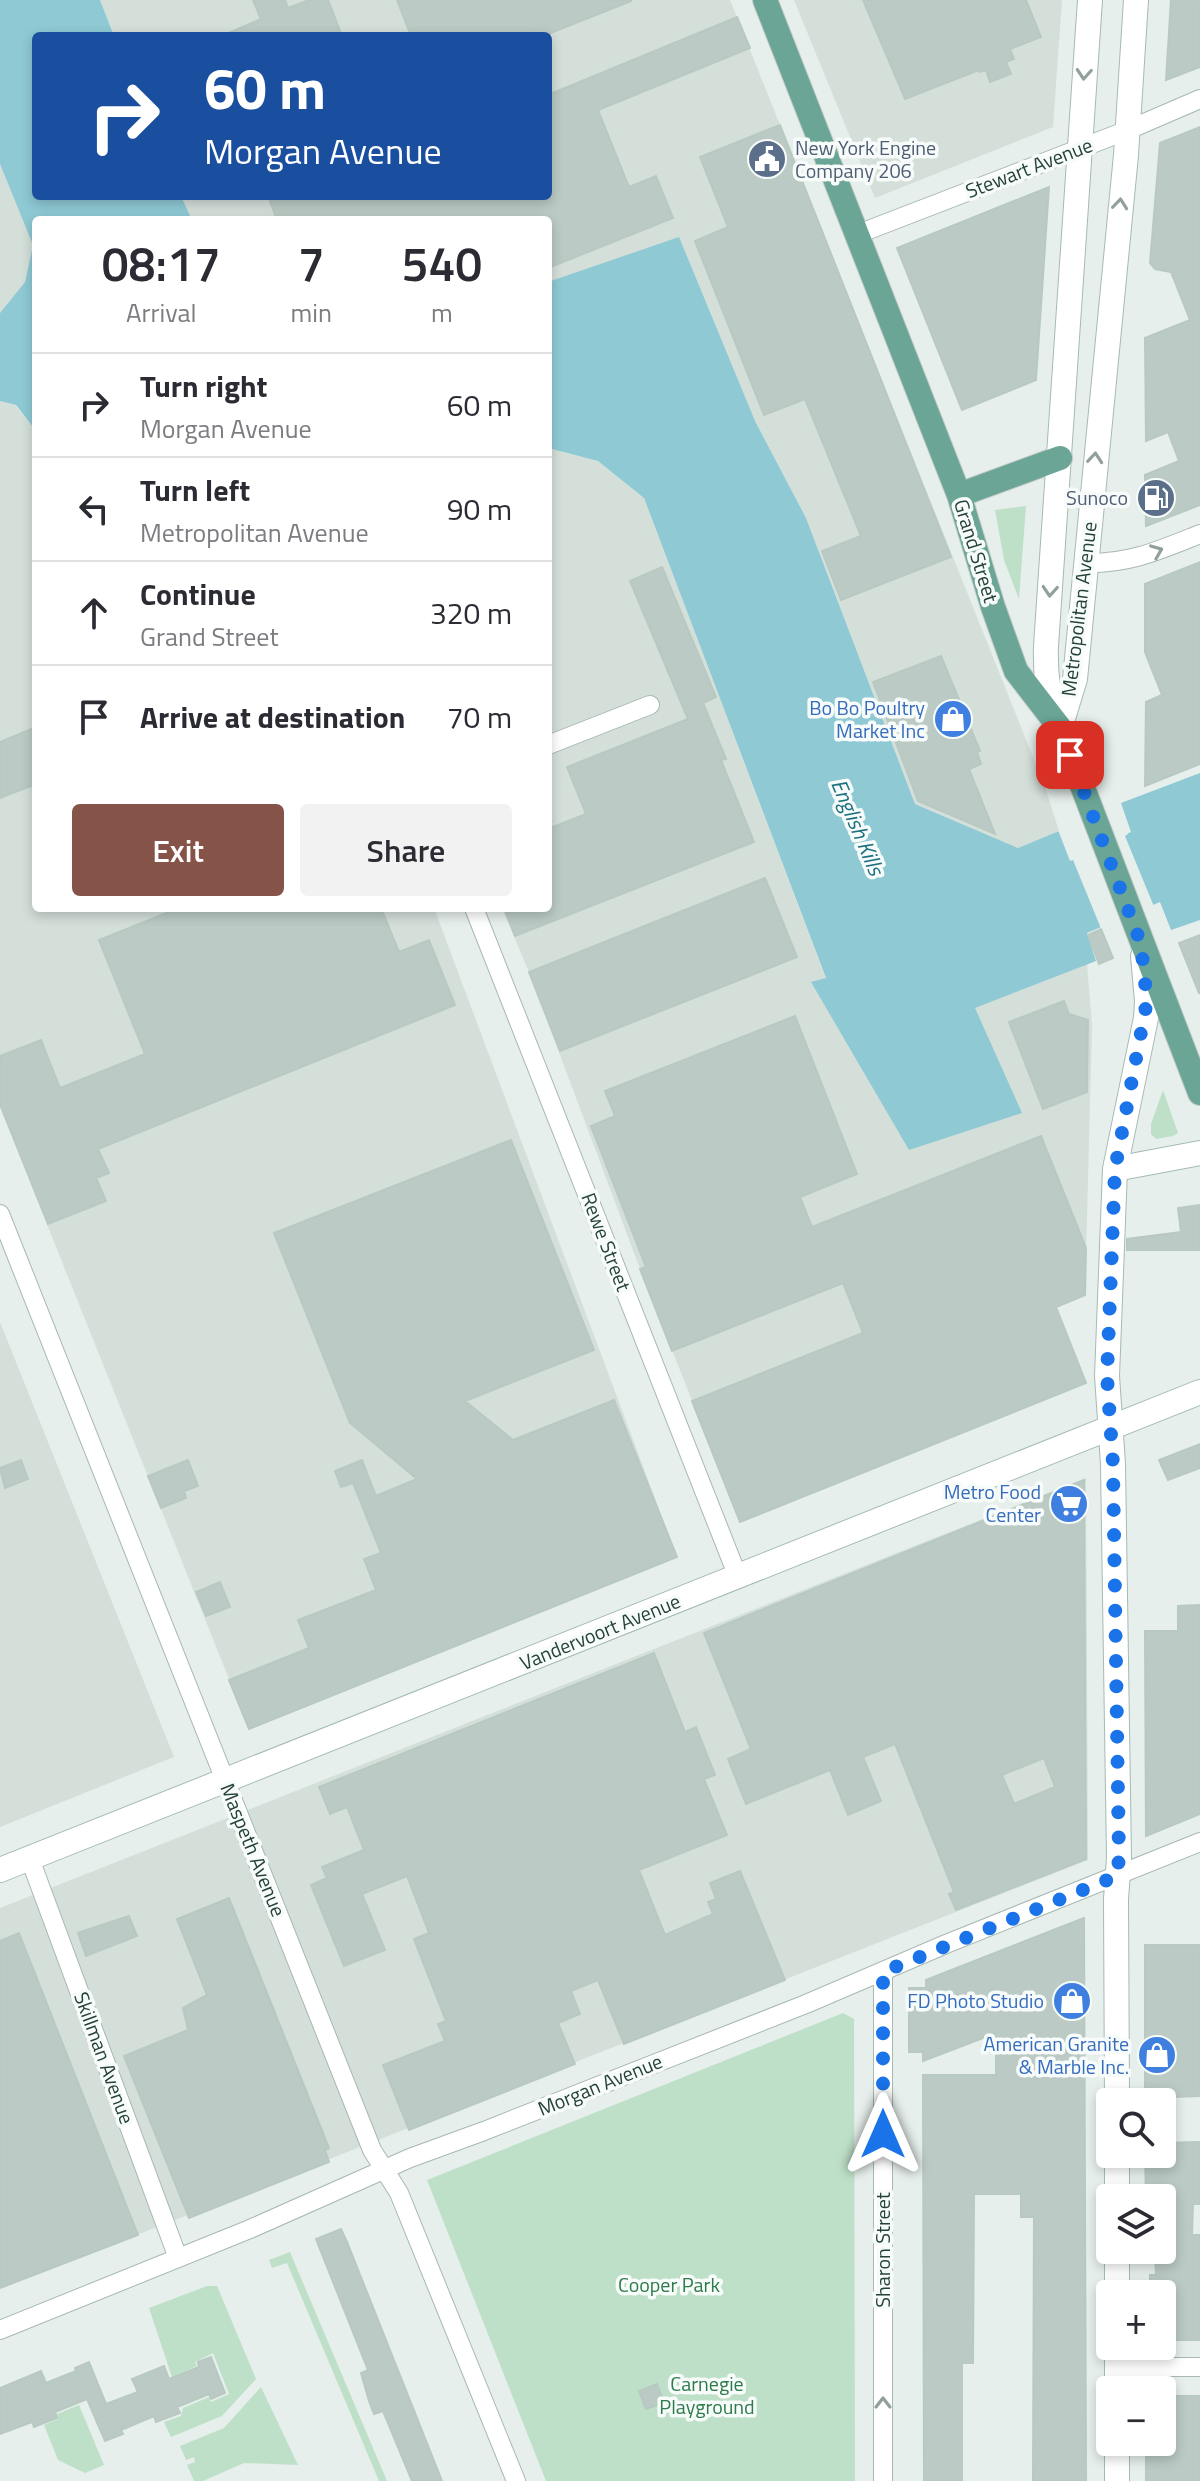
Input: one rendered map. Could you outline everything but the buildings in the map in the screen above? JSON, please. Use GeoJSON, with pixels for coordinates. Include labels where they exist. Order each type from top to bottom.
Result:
{"type":"FeatureCollection","features":[{"type":"Feature","properties":{"kind":"main road","name":"Grand Street"},"geometry":{"type":"LineString","coordinates":[[765,0],[959,495],[1016,671],[1060,728],[1200,1093]]}},
{"type":"Feature","properties":{"kind":"main road","name":"Metropolitan Avenue"},"geometry":{"type":"LineString","coordinates":[[1060,728],[1049,698],[1045,672],[1090,0]]}},
{"type":"Feature","properties":{"kind":"main road","name":"Metropolitan Avenue"},"geometry":{"type":"LineString","coordinates":[[1060,728],[1075,679],[1128,130],[1136,0]]}},
{"type":"Feature","properties":{"kind":"main road"},"geometry":{"type":"LineString","coordinates":[[1070,278],[1077,405],[1068,544],[1072,554],[1085,563]]}},
{"type":"Feature","properties":{"kind":"main road"},"geometry":{"type":"LineString","coordinates":[[959,495],[1060,458]]}},
{"type":"Feature","properties":{"kind":"main road"},"geometry":{"type":"LineString","coordinates":[[1117,2088],[1119,1858],[1113,1464],[1107,1393],[1115,1169],[1146,1018],[1141,944]]}},
{"type":"Feature","properties":{"kind":"main road"},"geometry":{"type":"LineString","coordinates":[[1115,1169],[1200,1153]]}},
{"type":"Feature","properties":{"kind":"main road","name":"Vandervoort Avenue"},"geometry":{"type":"LineString","coordinates":[[0,1870],[1200,1392]]}},
{"type":"Feature","properties":{"kind":"main road"},"geometry":{"type":"LineString","coordinates":[[1117,2456],[1117,2481]]}},
{"type":"Feature","properties":{"kind":"street","name":"Stewart Avenue"},"geometry":{"type":"LineString","coordinates":[[858,234],[1200,99]]}},
{"type":"Feature","properties":{"kind":"street"},"geometry":{"type":"LineString","coordinates":[[1085,563],[1113,564],[1138,559],[1200,534]]}},
{"type":"Feature","properties":{"kind":"street"},"geometry":{"type":"LineString","coordinates":[[552,743],[650,705]]}},
{"type":"Feature","properties":{"kind":"street","name":"Rewe Street"},"geometry":{"type":"LineString","coordinates":[[476,912],[738,1577]]}},
{"type":"Feature","properties":{"kind":"street","name":"Maspeth Avenue"},"geometry":{"type":"LineString","coordinates":[[0,1214],[372,2150],[399,2193],[516,2481]]}},
{"type":"Feature","properties":{"kind":"street","name":"Morgan Avenue"},"geometry":{"type":"LineString","coordinates":[[0,2330],[250,2229],[384,2170],[1200,1842]]}},
{"type":"Feature","properties":{"kind":"street","name":"Skillman Avenue"},"geometry":{"type":"LineString","coordinates":[[30,1859],[178,2258]]}},
{"type":"Feature","properties":{"kind":"street","name":"Sharon Street"},"geometry":{"type":"LineString","coordinates":[[883,1972],[883,2481]]}},
{"type":"Feature","properties":{"kind":"street"},"geometry":{"type":"LineString","coordinates":[[1117,2368],[1200,2367]]}},
{"type":"Feature","properties":{"kind":"shaded area"},"geometry":{"type":"Polygon","coordinates":[[[100,0],[730,0],[1045,787],[1059,831],[1018,848],[915,804],[806,518],[755,421],[552,285],[552,216],[190,216],[183,200],[552,200],[552,32],[112,32],[100,0]]]}},
{"type":"Feature","properties":{"kind":"shaded area"},"geometry":{"type":"Polygon","coordinates":[[[794,0],[1062,0],[1053,127],[875,198],[794,0]]]}},
{"type":"Feature","properties":{"kind":"shaded area"},"geometry":{"type":"Polygon","coordinates":[[[0,164],[32,242],[32,249],[25,282],[0,313],[0,164]]]}},
{"type":"Feature","properties":{"kind":"shaded area"},"geometry":{"type":"Polygon","coordinates":[[[0,401],[15,405],[32,426],[32,912],[435,912],[677,1557],[249,1729],[0,1107],[0,401]]]}},
{"type":"Feature","properties":{"kind":"shaded area"},"geometry":{"type":"Polygon","coordinates":[[[552,449],[598,461],[644,498],[826,979],[812,983],[974,1008],[1087,964],[1092,1025],[1085,1295],[1056,1307],[1086,1383],[740,1522],[640,1269],[504,912],[552,912],[552,449]]]}},
{"type":"Feature","properties":{"kind":"shaded area"},"geometry":{"type":"Polygon","coordinates":[[[0,1322],[174,1757],[0,1827],[0,1322]]]}},
{"type":"Feature","properties":{"kind":"shaded area"},"geometry":{"type":"Polygon","coordinates":[[[1086,1478],[1088,1860],[0,2289],[0,1908],[1086,1478]]]}},
{"type":"Feature","properties":{"kind":"green space"},"geometry":{"type":"Polygon","coordinates":[[[1026,506],[1019,599],[1004,560],[995,510],[1026,506]]]}},
{"type":"Feature","properties":{"kind":"green space"},"geometry":{"type":"Polygon","coordinates":[[[1163,1090],[1178,1133],[1156,1139],[1151,1134],[1151,1124],[1163,1090]]]}},
{"type":"Feature","properties":{"kind":"green space","name":"Cooper Park"},"geometry":{"type":"Polygon","coordinates":[[[843,2013],[854,2019],[855,2481],[546,2481],[427,2180],[843,2013]]]}},
{"type":"Feature","properties":{"kind":"green space"},"geometry":{"type":"Polygon","coordinates":[[[290,2252],[387,2481],[379,2481],[287,2263],[272,2268],[269,2260],[290,2252]]]}},
{"type":"Feature","properties":{"kind":"green space"},"geometry":{"type":"Polygon","coordinates":[[[207,2286],[217,2286],[256,2379],[222,2416],[171,2437],[164,2422],[181,2416],[183,2408],[209,2397],[211,2402],[229,2394],[213,2353],[195,2362],[197,2366],[172,2377],[149,2308],[207,2286]]]}},
{"type":"Feature","properties":{"kind":"green space"},"geometry":{"type":"Polygon","coordinates":[[[261,2387],[298,2465],[244,2463],[203,2481],[194,2481],[187,2465],[195,2462],[194,2457],[186,2460],[180,2446],[224,2428],[261,2387]]]}},
{"type":"Feature","properties":{"kind":"green space"},"geometry":{"type":"Polygon","coordinates":[[[79,2405],[104,2465],[85,2473],[58,2460],[44,2425],[58,2419],[57,2414],[79,2405]]]}},
{"type":"Feature","properties":{"kind":"water"},"geometry":{"type":"Polygon","coordinates":[[[0,0],[100,0],[112,32],[32,32],[32,200],[183,200],[190,216],[32,216],[32,243],[0,164],[0,0]]]}},
{"type":"Feature","properties":{"kind":"water","name":"English Kills"},"geometry":{"type":"Polygon","coordinates":[[[679,237],[755,421],[806,518],[915,804],[1018,848],[1059,831],[1072,857],[1131,832],[1121,803],[1200,773],[1200,920],[1171,930],[1160,902],[1087,933],[1096,961],[975,1008],[1022,1113],[909,1150],[811,982],[826,978],[644,498],[598,461],[552,449],[552,281],[679,237]]]}},
{"type":"Feature","properties":{"kind":"water"},"geometry":{"type":"Polygon","coordinates":[[[32,250],[32,426],[16,405],[0,401],[0,313],[25,282],[32,250]]]}},
{"type":"Feature","properties":{"kind":"pier"},"geometry":{"type":"Polygon","coordinates":[[[1120,813],[1128,834],[1125,836],[1155,909],[1102,931],[1058,830],[1063,828],[1074,852],[1126,830],[1120,813]]]}},
{"type":"Feature","properties":{"kind":"place","name":"New York Engine Company 206"},"geometry":{"type":"Point","coordinates":[767,159]}},
{"type":"Feature","properties":{"kind":"place","name":"Sunoco"},"geometry":{"type":"Point","coordinates":[1156,498]}},
{"type":"Feature","properties":{"kind":"place","name":"Bo Bo Poultry Market Inc"},"geometry":{"type":"Point","coordinates":[953,719]}},
{"type":"Feature","properties":{"kind":"place","name":"Metro Food Center"},"geometry":{"type":"Point","coordinates":[1069,1504]}},
{"type":"Feature","properties":{"kind":"place","name":"FD Photo Studio"},"geometry":{"type":"Point","coordinates":[1072,2001]}},
{"type":"Feature","properties":{"kind":"place","name":"American Granite & Marble Inc."},"geometry":{"type":"Point","coordinates":[1157,2055]}},
{"type":"Feature","properties":{"kind":"route"},"geometry":{"type":"LineString","coordinates":[[883,2134],[883,1972],[1117,1876],[1113,1464],[1107,1376],[1115,1169],[1147,1001],[1141,944],[1070,755]]}},
{"type":"Feature","properties":{"kind":"park label","name":"Carnegie Playground"},"geometry":{"type":"Point","coordinates":[707,2396]}}]}
